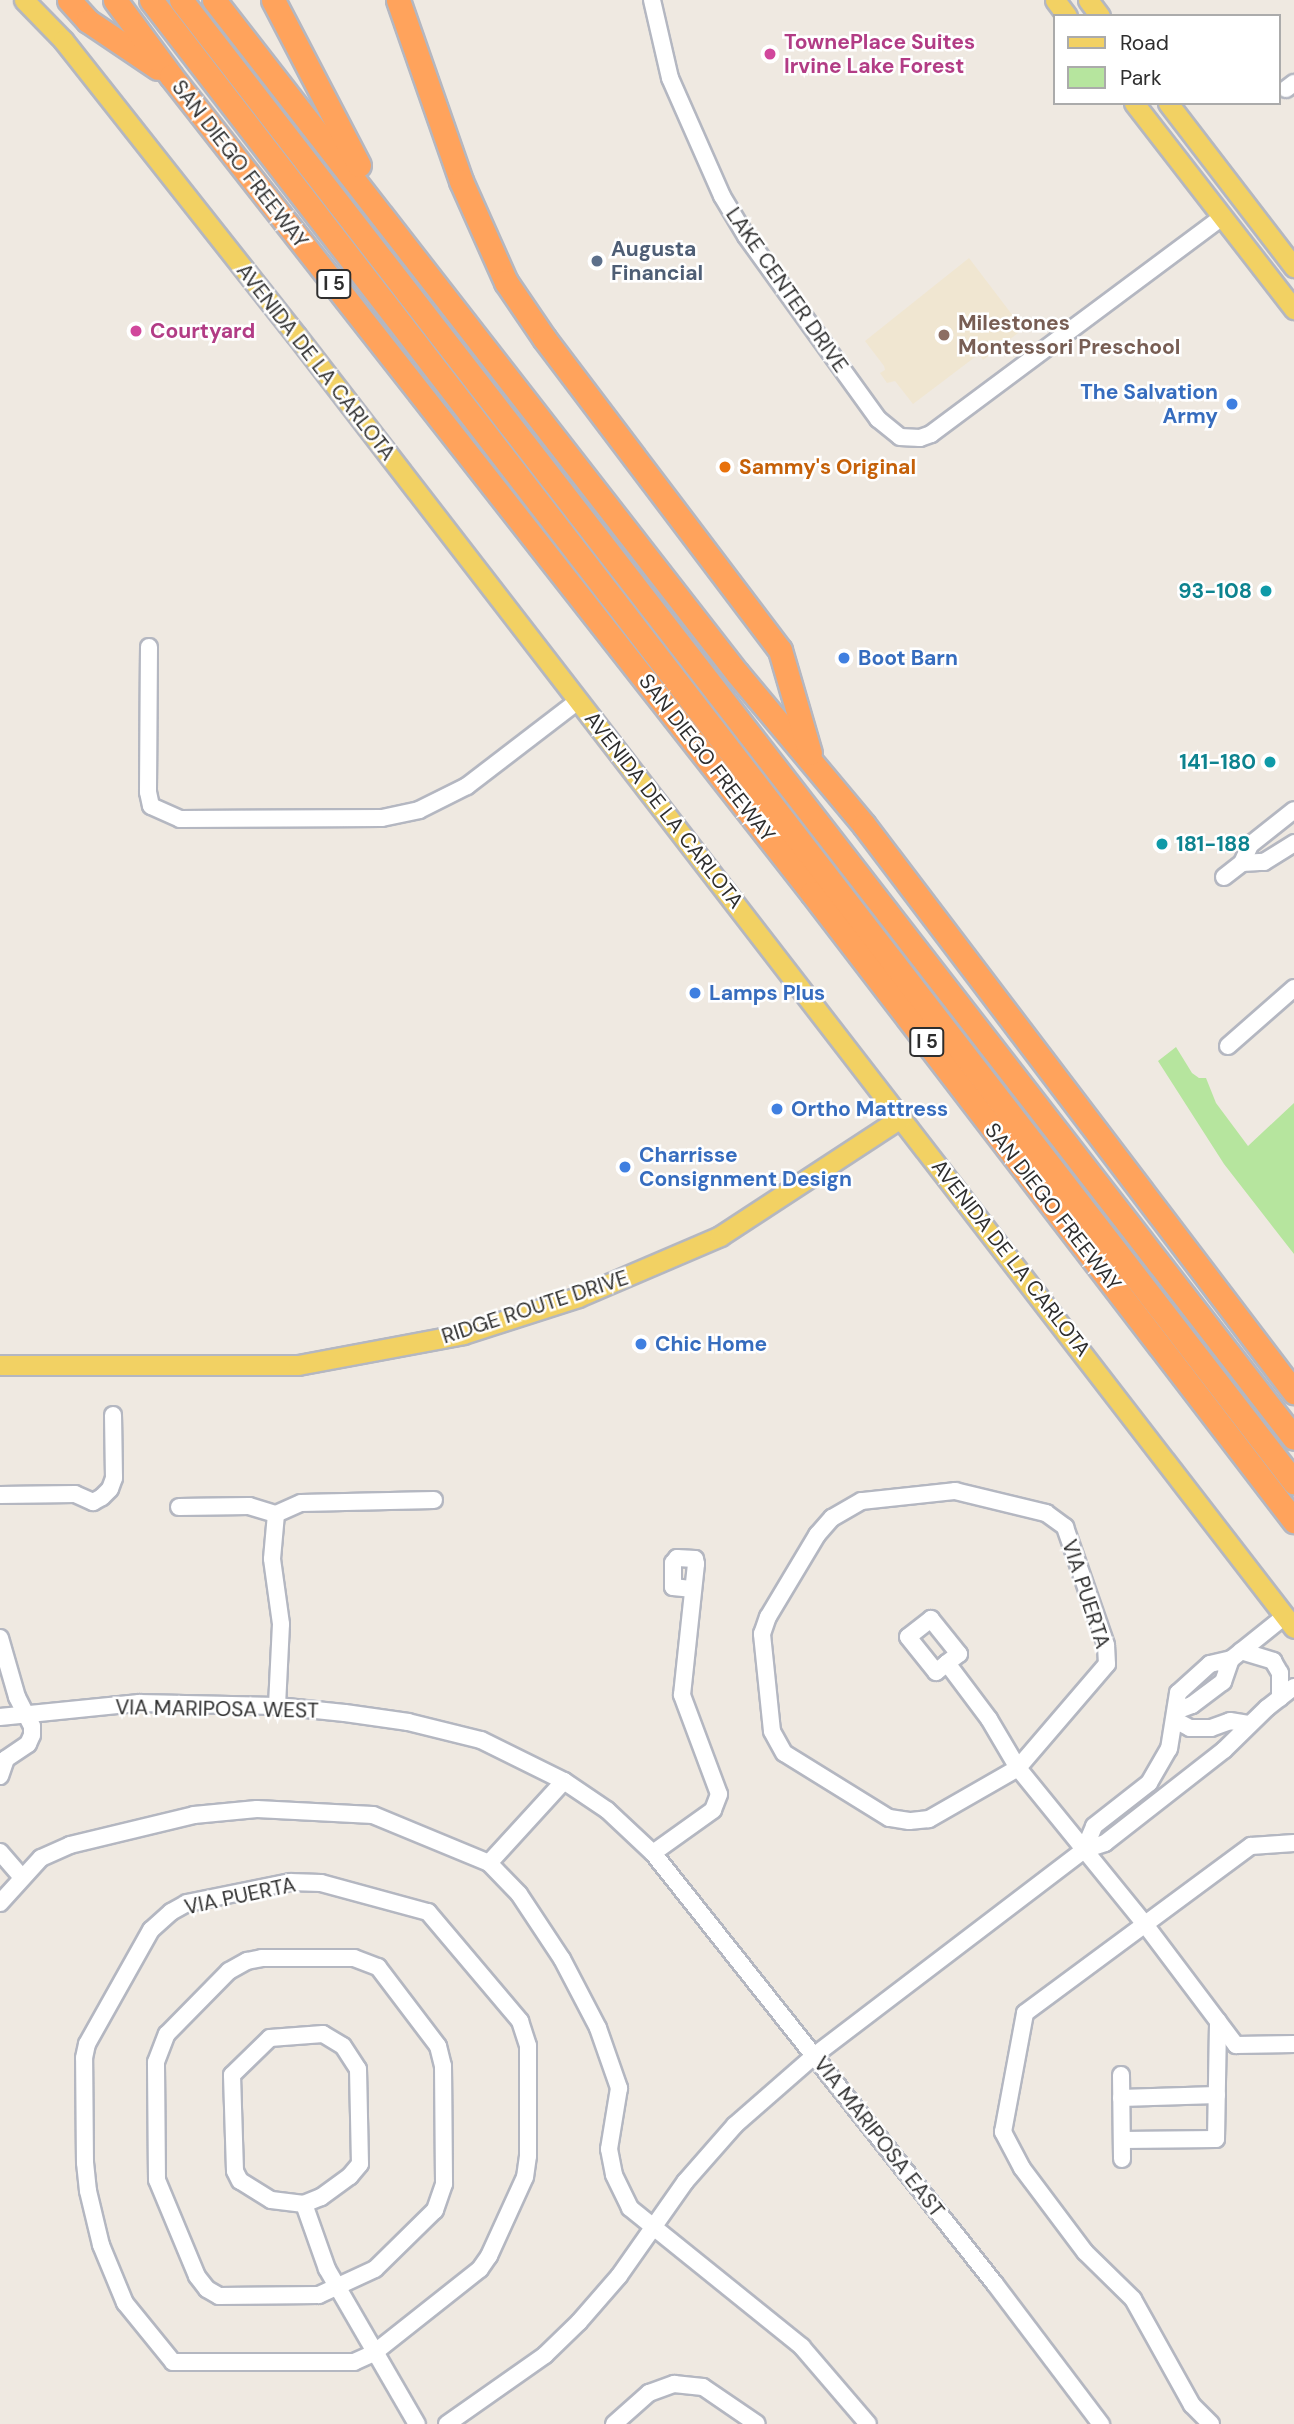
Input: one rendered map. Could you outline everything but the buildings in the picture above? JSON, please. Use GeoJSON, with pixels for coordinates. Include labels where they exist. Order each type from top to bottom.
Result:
{"type":"FeatureCollection","features":[{"type":"Feature","properties":{"kind":"highway"},"geometry":{"type":"LineString","coordinates":[[69,0],[88,22],[171,76]]}},
{"type":"Feature","properties":{"kind":"highway","name":"SAN DIEGO FREEWAY"},"geometry":{"type":"LineString","coordinates":[[115,0],[171,76],[803,882],[1294,1521]]}},
{"type":"Feature","properties":{"kind":"highway"},"geometry":{"type":"LineString","coordinates":[[151,0],[1294,1482]]}},
{"type":"Feature","properties":{"kind":"highway"},"geometry":{"type":"LineString","coordinates":[[181,0],[1294,1438]]}},
{"type":"Feature","properties":{"kind":"highway"},"geometry":{"type":"LineString","coordinates":[[214,0],[737,673],[812,761],[1294,1392]]}},
{"type":"Feature","properties":{"kind":"highway"},"geometry":{"type":"LineString","coordinates":[[274,0],[386,218]]}},
{"type":"Feature","properties":{"kind":"highway"},"geometry":{"type":"LineString","coordinates":[[398,0],[461,181],[506,282],[544,338],[780,650],[812,761]]}},
{"type":"Feature","properties":{"kind":"main road","name":"AVENIDA DE LA CARLOTA"},"geometry":{"type":"LineString","coordinates":[[24,0],[63,40],[579,700],[1289,1622]]}},
{"type":"Feature","properties":{"kind":"main road"},"geometry":{"type":"LineString","coordinates":[[1137,105],[1294,309]]}},
{"type":"Feature","properties":{"kind":"main road"},"geometry":{"type":"LineString","coordinates":[[1170,105],[1294,267]]}},
{"type":"Feature","properties":{"kind":"main road"},"geometry":{"type":"LineString","coordinates":[[1222,217],[1256,217]]}},
{"type":"Feature","properties":{"kind":"main road","name":"RIDGE ROUTE DRIVE"},"geometry":{"type":"LineString","coordinates":[[0,1365],[298,1365],[463,1334],[578,1297],[732,1230],[902,1117]]}},
{"type":"Feature","properties":{"kind":"street","name":"LAKE CENTER DRIVE"},"geometry":{"type":"LineString","coordinates":[[652,0],[674,88],[702,156],[746,236],[878,419],[891,432],[910,439],[931,434],[1222,217]]}},
{"type":"Feature","properties":{"kind":"street"},"geometry":{"type":"LineString","coordinates":[[149,647],[148,792],[151,806],[180,819],[382,818],[419,810],[467,786],[579,700]]}},
{"type":"Feature","properties":{"kind":"street"},"geometry":{"type":"LineString","coordinates":[[1224,877],[1242,863],[1250,845],[1292,816]]}},
{"type":"Feature","properties":{"kind":"street"},"geometry":{"type":"LineString","coordinates":[[1242,863],[1264,862],[1294,843]]}},
{"type":"Feature","properties":{"kind":"street"},"geometry":{"type":"LineString","coordinates":[[1228,1046],[1294,988]]}},
{"type":"Feature","properties":{"kind":"street"},"geometry":{"type":"LineString","coordinates":[[0,1495],[75,1494],[93,1502],[102,1497],[110,1489],[114,1478],[113,1415]]}},
{"type":"Feature","properties":{"kind":"street","name":"VIA PUERTA"},"geometry":{"type":"LineString","coordinates":[[955,1491],[1046,1513],[1065,1527],[1106,1645],[1107,1664],[1017,1768],[929,1819],[909,1821],[889,1818],[784,1753],[772,1731],[762,1634],[768,1617],[817,1535],[832,1518],[862,1501],[955,1491]]}},
{"type":"Feature","properties":{"kind":"street"},"geometry":{"type":"LineString","coordinates":[[179,1507],[249,1506],[276,1514],[301,1503],[434,1500]]}},
{"type":"Feature","properties":{"kind":"street"},"geometry":{"type":"LineString","coordinates":[[276,1514],[272,1559],[281,1625],[278,1706]]}},
{"type":"Feature","properties":{"kind":"street"},"geometry":{"type":"LineString","coordinates":[[653,1853],[713,1810],[719,1794],[681,1695],[693,1589]]}},
{"type":"Feature","properties":{"kind":"street"},"geometry":{"type":"LineString","coordinates":[[1084,1850],[1094,1826],[1149,1783],[1170,1749],[1178,1693],[1210,1664],[1236,1655],[1289,1622]]}},
{"type":"Feature","properties":{"kind":"street"},"geometry":{"type":"LineString","coordinates":[[0,1638],[16,1697],[32,1726],[28,1744],[6,1759],[0,1776]]}},
{"type":"Feature","properties":{"kind":"street"},"geometry":{"type":"LineString","coordinates":[[1236,1655],[1273,1661],[1280,1673],[1280,1698]]}},
{"type":"Feature","properties":{"kind":"street"},"geometry":{"type":"LineString","coordinates":[[947,1663],[989,1718],[1017,1768],[1144,1923],[1236,2045],[1294,2044]]}},
{"type":"Feature","properties":{"kind":"street"},"geometry":{"type":"LineString","coordinates":[[447,2424],[545,2355],[619,2276],[685,2182],[735,2126],[815,2055],[1084,1850],[1105,1843],[1224,1750],[1294,1687]]}},
{"type":"Feature","properties":{"kind":"street","name":"VIA MARIPOSA WEST"},"geometry":{"type":"LineString","coordinates":[[0,1717],[139,1703],[278,1706],[408,1722]]}},
{"type":"Feature","properties":{"kind":"street"},"geometry":{"type":"LineString","coordinates":[[1175,1716],[1190,1728],[1211,1728],[1230,1721],[1250,1724]]}},
{"type":"Feature","properties":{"kind":"street","name":"VIA MARIPOSA EAST"},"geometry":{"type":"LineString","coordinates":[[408,1722],[481,1741],[564,1781],[607,1810],[653,1853],[815,2055],[1101,2424]]}},
{"type":"Feature","properties":{"kind":"street"},"geometry":{"type":"LineString","coordinates":[[489,1863],[564,1781]]}},
{"type":"Feature","properties":{"kind":"street"},"geometry":{"type":"LineString","coordinates":[[0,1903],[41,1858],[70,1845],[194,1815],[257,1809],[373,1815],[489,1863],[519,1894],[547,1936],[598,2028],[619,2088],[609,2149],[614,2175],[631,2208],[802,2347],[868,2424]]}},
{"type":"Feature","properties":{"kind":"street"},"geometry":{"type":"LineString","coordinates":[[1211,2424],[1192,2405],[1133,2299],[1085,2252],[1022,2168],[1003,2132],[1025,2013],[1251,1846],[1294,1843]]}},
{"type":"Feature","properties":{"kind":"street"},"geometry":{"type":"LineString","coordinates":[[0,1852],[22,1877]]}},
{"type":"Feature","properties":{"kind":"street","name":"VIA PUERTA"},"geometry":{"type":"LineString","coordinates":[[300,1882],[344,1888],[428,1912],[520,2021],[527,2046],[528,2156],[525,2177],[489,2256],[480,2269],[374,2353],[354,2362],[173,2362],[124,2303],[116,2286],[88,2191],[84,2058],[96,2026],[151,1930],[187,1903],[300,1882]]}},
{"type":"Feature","properties":{"kind":"street"},"geometry":{"type":"LineString","coordinates":[[262,1958],[354,1958],[378,1967],[438,2046],[443,2066],[444,2184],[435,2210],[375,2269],[338,2288],[319,2295],[219,2296],[207,2288],[197,2276],[157,2180],[156,2062],[163,2043],[167,2034],[229,1971],[247,1961],[262,1958]]}},
{"type":"Feature","properties":{"kind":"street"},"geometry":{"type":"LineString","coordinates":[[1122,2140],[1216,2139],[1217,2021]]}},
{"type":"Feature","properties":{"kind":"street"},"geometry":{"type":"LineString","coordinates":[[324,2034],[343,2046],[358,2069],[360,2164],[350,2176],[321,2197],[304,2204],[271,2200],[240,2181],[233,2159],[230,2085],[237,2068],[270,2038],[324,2034]]}},
{"type":"Feature","properties":{"kind":"street"},"geometry":{"type":"LineString","coordinates":[[1121,2075],[1122,2159]]}},
{"type":"Feature","properties":{"kind":"street"},"geometry":{"type":"LineString","coordinates":[[1121,2098],[1217,2095]]}},
{"type":"Feature","properties":{"kind":"street"},"geometry":{"type":"LineString","coordinates":[[304,2204],[327,2269],[417,2424]]}},
{"type":"Feature","properties":{"kind":"street"},"geometry":{"type":"LineString","coordinates":[[614,2424],[649,2393],[674,2384],[703,2388],[757,2424]]}},
{"type":"Feature","properties":{"kind":"shaded area","name":"Milestones Montessori Preschool"},"geometry":{"type":"Polygon","coordinates":[[[969,258],[1023,329],[983,360],[979,354],[913,404],[895,381],[887,383],[880,373],[885,370],[884,366],[865,341],[969,258]]]}},
{"type":"Feature","properties":{"kind":"green space"},"geometry":{"type":"Polygon","coordinates":[[[1176,1047],[1192,1073],[1199,1078],[1206,1078],[1216,1103],[1248,1146],[1294,1103],[1294,1254],[1224,1164],[1158,1061],[1176,1047]]]}},
{"type":"Feature","properties":{"kind":"place","name":"TownePlace Suites Irvine Lake Forest"},"geometry":{"type":"Point","coordinates":[770,54]}},
{"type":"Feature","properties":{"kind":"place","name":"Augusta Financial"},"geometry":{"type":"Point","coordinates":[597,261]}},
{"type":"Feature","properties":{"kind":"place","name":"Courtyard"},"geometry":{"type":"Point","coordinates":[136,331]}},
{"type":"Feature","properties":{"kind":"place","name":"Milestones Montessori Preschool"},"geometry":{"type":"Point","coordinates":[944,335]}},
{"type":"Feature","properties":{"kind":"place","name":"The Salvation Army"},"geometry":{"type":"Point","coordinates":[1232,404]}},
{"type":"Feature","properties":{"kind":"place","name":"Sammy's Original"},"geometry":{"type":"Point","coordinates":[725,467]}},
{"type":"Feature","properties":{"kind":"place","name":"93-108"},"geometry":{"type":"Point","coordinates":[1266,591]}},
{"type":"Feature","properties":{"kind":"place","name":"Boot Barn"},"geometry":{"type":"Point","coordinates":[844,658]}},
{"type":"Feature","properties":{"kind":"place","name":"141-180"},"geometry":{"type":"Point","coordinates":[1270,762]}},
{"type":"Feature","properties":{"kind":"place","name":"181-188"},"geometry":{"type":"Point","coordinates":[1162,844]}},
{"type":"Feature","properties":{"kind":"place","name":"Lamps Plus"},"geometry":{"type":"Point","coordinates":[695,993]}},
{"type":"Feature","properties":{"kind":"place","name":"Ortho Mattress"},"geometry":{"type":"Point","coordinates":[777,1109]}},
{"type":"Feature","properties":{"kind":"place","name":"Charrisse Consignment Design"},"geometry":{"type":"Point","coordinates":[625,1167]}},
{"type":"Feature","properties":{"kind":"place","name":"Chic Home"},"geometry":{"type":"Point","coordinates":[641,1344]}}]}
